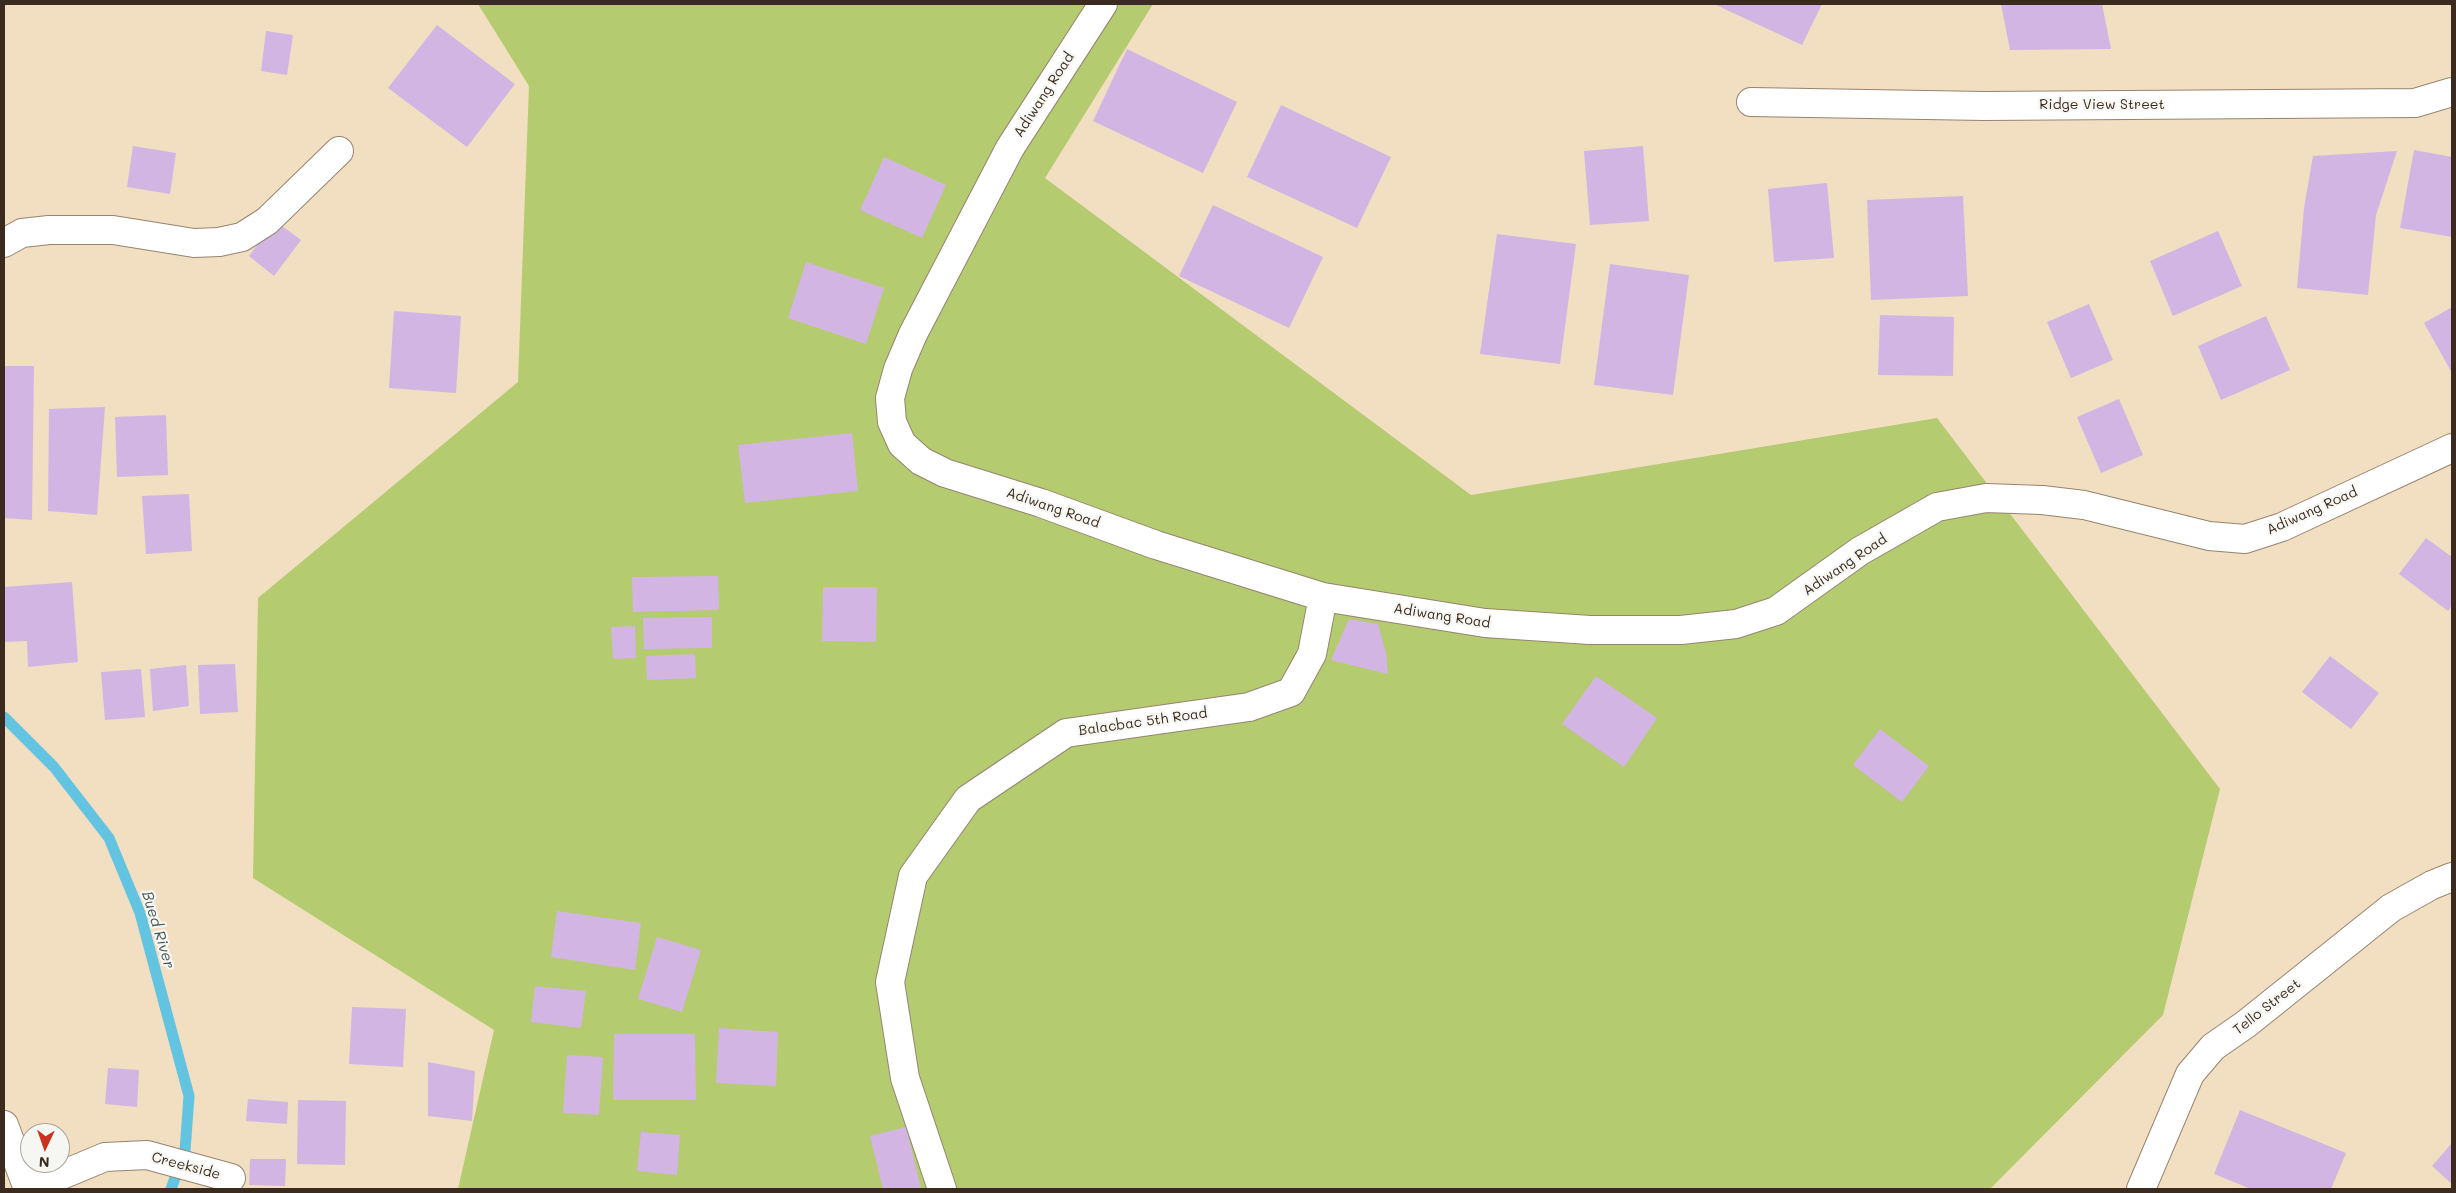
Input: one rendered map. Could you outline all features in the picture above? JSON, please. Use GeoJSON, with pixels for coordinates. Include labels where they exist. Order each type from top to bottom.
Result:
{"type":"FeatureCollection","features":[{"type":"Feature","properties":{"kind":"street","name":"Adiwang Road"},"geometry":{"type":"LineString","coordinates":[[1104,4],[1010,148],[913,334],[898,369],[890,398],[892,422],[902,444],[922,461],[945,473],[1041,503],[1156,545],[1322,597],[1485,623],[1599,630],[1681,630],[1736,624],[1776,611],[1860,551],[1937,507],[1986,498],[2042,500],[2084,505],[2209,536],[2245,539],[2282,527],[2452,448]]}},
{"type":"Feature","properties":{"kind":"street","name":"Ridge View Street"},"geometry":{"type":"LineString","coordinates":[[1750,102],[1984,106],[2415,103],[2452,92]]}},
{"type":"Feature","properties":{"kind":"street"},"geometry":{"type":"LineString","coordinates":[[4,243],[22,233],[49,230],[113,230],[194,243],[218,242],[242,237],[267,221],[339,151]]}},
{"type":"Feature","properties":{"kind":"street","name":"Balacbac 5th Road"},"geometry":{"type":"LineString","coordinates":[[942,1189],[905,1078],[890,982],[913,876],[968,800],[1066,733],[1249,706],[1290,692],[1312,654],[1322,597]]}},
{"type":"Feature","properties":{"kind":"street","name":"Tello Street"},"geometry":{"type":"LineString","coordinates":[[2141,1189],[2190,1074],[2212,1048],[2246,1024],[2391,908],[2432,885],[2452,877]]}},
{"type":"Feature","properties":{"kind":"street"},"geometry":{"type":"LineString","coordinates":[[4,1125],[28,1189]]}},
{"type":"Feature","properties":{"kind":"street","name":"Creekside"},"geometry":{"type":"LineString","coordinates":[[28,1189],[105,1157],[147,1155],[231,1178]]}},
{"type":"Feature","properties":{"kind":"green space"},"geometry":{"type":"Polygon","coordinates":[[[478,4],[1153,4],[1045,178],[1471,495],[1937,418],[2220,789],[2163,1015],[1990,1189],[458,1189],[494,1030],[253,878],[258,598],[518,382],[529,86],[478,4]]]}},
{"type":"Feature","properties":{"kind":"building"},"geometry":{"type":"Polygon","coordinates":[[[1714,4],[1822,4],[1802,45],[1714,4]]]}},
{"type":"Feature","properties":{"kind":"building"},"geometry":{"type":"Polygon","coordinates":[[[2001,4],[2102,4],[2111,49],[2010,50],[2001,4]]]}},
{"type":"Feature","properties":{"kind":"building"},"geometry":{"type":"Polygon","coordinates":[[[437,25],[515,84],[467,147],[388,88],[437,25]]]}},
{"type":"Feature","properties":{"kind":"building"},"geometry":{"type":"Polygon","coordinates":[[[266,31],[293,35],[287,75],[261,71],[266,31]]]}},
{"type":"Feature","properties":{"kind":"building"},"geometry":{"type":"Polygon","coordinates":[[[1127,49],[1237,102],[1203,173],[1093,121],[1127,49]]]}},
{"type":"Feature","properties":{"kind":"building"},"geometry":{"type":"Polygon","coordinates":[[[1281,105],[1391,157],[1357,228],[1247,177],[1281,105]]]}},
{"type":"Feature","properties":{"kind":"building"},"geometry":{"type":"Polygon","coordinates":[[[133,146],[176,153],[170,194],[127,187],[133,146]]]}},
{"type":"Feature","properties":{"kind":"building"},"geometry":{"type":"Polygon","coordinates":[[[1643,146],[1649,221],[1590,225],[1584,151],[1643,146]]]}},
{"type":"Feature","properties":{"kind":"building"},"geometry":{"type":"Polygon","coordinates":[[[2414,150],[2452,157],[2452,237],[2400,228],[2414,150]]]}},
{"type":"Feature","properties":{"kind":"building"},"geometry":{"type":"Polygon","coordinates":[[[2397,151],[2376,215],[2368,295],[2297,288],[2304,208],[2313,156],[2397,151]]]}},
{"type":"Feature","properties":{"kind":"building"},"geometry":{"type":"Polygon","coordinates":[[[884,157],[946,185],[922,238],[860,210],[884,157]]]}},
{"type":"Feature","properties":{"kind":"building"},"geometry":{"type":"Polygon","coordinates":[[[1827,183],[1834,258],[1774,262],[1768,189],[1827,183]]]}},
{"type":"Feature","properties":{"kind":"building"},"geometry":{"type":"Polygon","coordinates":[[[1963,196],[1968,296],[1871,300],[1867,200],[1963,196]]]}},
{"type":"Feature","properties":{"kind":"building"},"geometry":{"type":"Polygon","coordinates":[[[1213,205],[1323,257],[1289,328],[1179,276],[1213,205]]]}},
{"type":"Feature","properties":{"kind":"building"},"geometry":{"type":"Polygon","coordinates":[[[275,221],[301,240],[274,276],[249,256],[275,221]]]}},
{"type":"Feature","properties":{"kind":"building"},"geometry":{"type":"Polygon","coordinates":[[[2218,231],[2242,286],[2173,316],[2150,261],[2218,231]]]}},
{"type":"Feature","properties":{"kind":"building"},"geometry":{"type":"Polygon","coordinates":[[[1497,234],[1576,244],[1560,364],[1480,354],[1497,234]]]}},
{"type":"Feature","properties":{"kind":"building"},"geometry":{"type":"Polygon","coordinates":[[[806,262],[884,288],[866,344],[788,318],[806,262]]]}},
{"type":"Feature","properties":{"kind":"building"},"geometry":{"type":"Polygon","coordinates":[[[1610,264],[1689,275],[1673,395],[1594,385],[1610,264]]]}},
{"type":"Feature","properties":{"kind":"building"},"geometry":{"type":"Polygon","coordinates":[[[2089,304],[2113,360],[2071,378],[2047,322],[2089,304]]]}},
{"type":"Feature","properties":{"kind":"building"},"geometry":{"type":"Polygon","coordinates":[[[2452,307],[2452,373],[2424,323],[2452,307]]]}},
{"type":"Feature","properties":{"kind":"building"},"geometry":{"type":"Polygon","coordinates":[[[394,311],[461,316],[456,393],[389,388],[394,311]]]}},
{"type":"Feature","properties":{"kind":"building"},"geometry":{"type":"Polygon","coordinates":[[[1880,315],[1954,317],[1953,376],[1878,375],[1880,315]]]}},
{"type":"Feature","properties":{"kind":"building"},"geometry":{"type":"Polygon","coordinates":[[[2266,316],[2290,370],[2221,400],[2198,346],[2266,316]]]}},
{"type":"Feature","properties":{"kind":"building"},"geometry":{"type":"Polygon","coordinates":[[[4,366],[34,366],[32,520],[4,518],[4,366]]]}},
{"type":"Feature","properties":{"kind":"building"},"geometry":{"type":"Polygon","coordinates":[[[2119,399],[2143,455],[2101,473],[2077,417],[2119,399]]]}},
{"type":"Feature","properties":{"kind":"building"},"geometry":{"type":"Polygon","coordinates":[[[105,407],[97,515],[48,511],[49,409],[105,407]]]}},
{"type":"Feature","properties":{"kind":"building"},"geometry":{"type":"Polygon","coordinates":[[[166,415],[168,475],[117,477],[115,417],[166,415]]]}},
{"type":"Feature","properties":{"kind":"building"},"geometry":{"type":"Polygon","coordinates":[[[852,433],[858,491],[745,503],[738,445],[852,433]]]}},
{"type":"Feature","properties":{"kind":"building"},"geometry":{"type":"Polygon","coordinates":[[[189,494],[192,551],[146,554],[142,496],[189,494]]]}},
{"type":"Feature","properties":{"kind":"building"},"geometry":{"type":"Polygon","coordinates":[[[2426,538],[2452,557],[2452,605],[2448,611],[2399,574],[2426,538]]]}},
{"type":"Feature","properties":{"kind":"building"},"geometry":{"type":"Polygon","coordinates":[[[718,576],[719,610],[633,612],[632,577],[718,576]]]}},
{"type":"Feature","properties":{"kind":"building"},"geometry":{"type":"Polygon","coordinates":[[[72,582],[78,662],[28,667],[27,641],[4,642],[4,587],[72,582]]]}},
{"type":"Feature","properties":{"kind":"building"},"geometry":{"type":"Polygon","coordinates":[[[823,587],[877,587],[876,642],[822,641],[823,587]]]}},
{"type":"Feature","properties":{"kind":"building"},"geometry":{"type":"Polygon","coordinates":[[[712,617],[712,648],[644,649],[643,618],[712,617]]]}},
{"type":"Feature","properties":{"kind":"building"},"geometry":{"type":"Polygon","coordinates":[[[1349,619],[1378,624],[1386,653],[1388,674],[1331,660],[1349,619]]]}},
{"type":"Feature","properties":{"kind":"building"},"geometry":{"type":"Polygon","coordinates":[[[635,626],[636,658],[613,659],[611,627],[635,626]]]}},
{"type":"Feature","properties":{"kind":"building"},"geometry":{"type":"Polygon","coordinates":[[[695,654],[696,678],[647,680],[646,656],[695,654]]]}},
{"type":"Feature","properties":{"kind":"building"},"geometry":{"type":"Polygon","coordinates":[[[2330,656],[2379,693],[2351,729],[2302,692],[2330,656]]]}},
{"type":"Feature","properties":{"kind":"building"},"geometry":{"type":"Polygon","coordinates":[[[235,664],[238,712],[200,714],[198,665],[235,664]]]}},
{"type":"Feature","properties":{"kind":"building"},"geometry":{"type":"Polygon","coordinates":[[[186,665],[189,706],[153,711],[150,669],[186,665]]]}},
{"type":"Feature","properties":{"kind":"building"},"geometry":{"type":"Polygon","coordinates":[[[141,669],[145,717],[105,720],[101,672],[141,669]]]}},
{"type":"Feature","properties":{"kind":"building"},"geometry":{"type":"Polygon","coordinates":[[[1596,676],[1657,718],[1624,767],[1562,724],[1596,676]]]}},
{"type":"Feature","properties":{"kind":"building"},"geometry":{"type":"Polygon","coordinates":[[[1880,729],[1929,766],[1902,802],[1853,765],[1880,729]]]}},
{"type":"Feature","properties":{"kind":"building"},"geometry":{"type":"Polygon","coordinates":[[[557,911],[641,923],[635,970],[551,957],[557,911]]]}},
{"type":"Feature","properties":{"kind":"building"},"geometry":{"type":"Polygon","coordinates":[[[657,937],[701,950],[682,1012],[638,999],[657,937]]]}},
{"type":"Feature","properties":{"kind":"building"},"geometry":{"type":"Polygon","coordinates":[[[535,986],[586,991],[581,1028],[531,1022],[535,986]]]}},
{"type":"Feature","properties":{"kind":"building"},"geometry":{"type":"Polygon","coordinates":[[[352,1007],[406,1009],[403,1067],[349,1064],[352,1007]]]}},
{"type":"Feature","properties":{"kind":"building"},"geometry":{"type":"Polygon","coordinates":[[[719,1028],[778,1032],[776,1086],[716,1083],[719,1028]]]}},
{"type":"Feature","properties":{"kind":"building"},"geometry":{"type":"Polygon","coordinates":[[[614,1034],[695,1034],[696,1100],[613,1100],[614,1034]]]}},
{"type":"Feature","properties":{"kind":"building"},"geometry":{"type":"Polygon","coordinates":[[[567,1055],[603,1057],[599,1115],[563,1113],[567,1055]]]}},
{"type":"Feature","properties":{"kind":"building"},"geometry":{"type":"Polygon","coordinates":[[[428,1062],[475,1071],[472,1121],[428,1116],[428,1062]]]}},
{"type":"Feature","properties":{"kind":"building"},"geometry":{"type":"Polygon","coordinates":[[[108,1068],[139,1070],[137,1107],[105,1104],[108,1068]]]}},
{"type":"Feature","properties":{"kind":"building"},"geometry":{"type":"Polygon","coordinates":[[[248,1099],[288,1102],[287,1124],[246,1121],[248,1099]]]}},
{"type":"Feature","properties":{"kind":"building"},"geometry":{"type":"Polygon","coordinates":[[[298,1100],[346,1101],[345,1165],[297,1164],[298,1100]]]}},
{"type":"Feature","properties":{"kind":"building"},"geometry":{"type":"Polygon","coordinates":[[[2240,1110],[2346,1153],[2331,1189],[2251,1189],[2214,1174],[2240,1110]]]}},
{"type":"Feature","properties":{"kind":"building"},"geometry":{"type":"Polygon","coordinates":[[[906,1127],[921,1188],[883,1189],[870,1136],[906,1127]]]}},
{"type":"Feature","properties":{"kind":"building"},"geometry":{"type":"Polygon","coordinates":[[[641,1132],[680,1135],[677,1175],[637,1171],[641,1132]]]}},
{"type":"Feature","properties":{"kind":"building"},"geometry":{"type":"Polygon","coordinates":[[[2452,1143],[2452,1184],[2432,1166],[2452,1143]]]}},
{"type":"Feature","properties":{"kind":"building"},"geometry":{"type":"Polygon","coordinates":[[[250,1159],[286,1159],[285,1186],[249,1185],[250,1159]]]}},
{"type":"Feature","properties":{"kind":"waterway","name":"Bued River"},"geometry":{"type":"LineString","coordinates":[[4,717],[54,767],[109,838],[140,913],[189,1096],[185,1151],[171,1189]]}}]}
